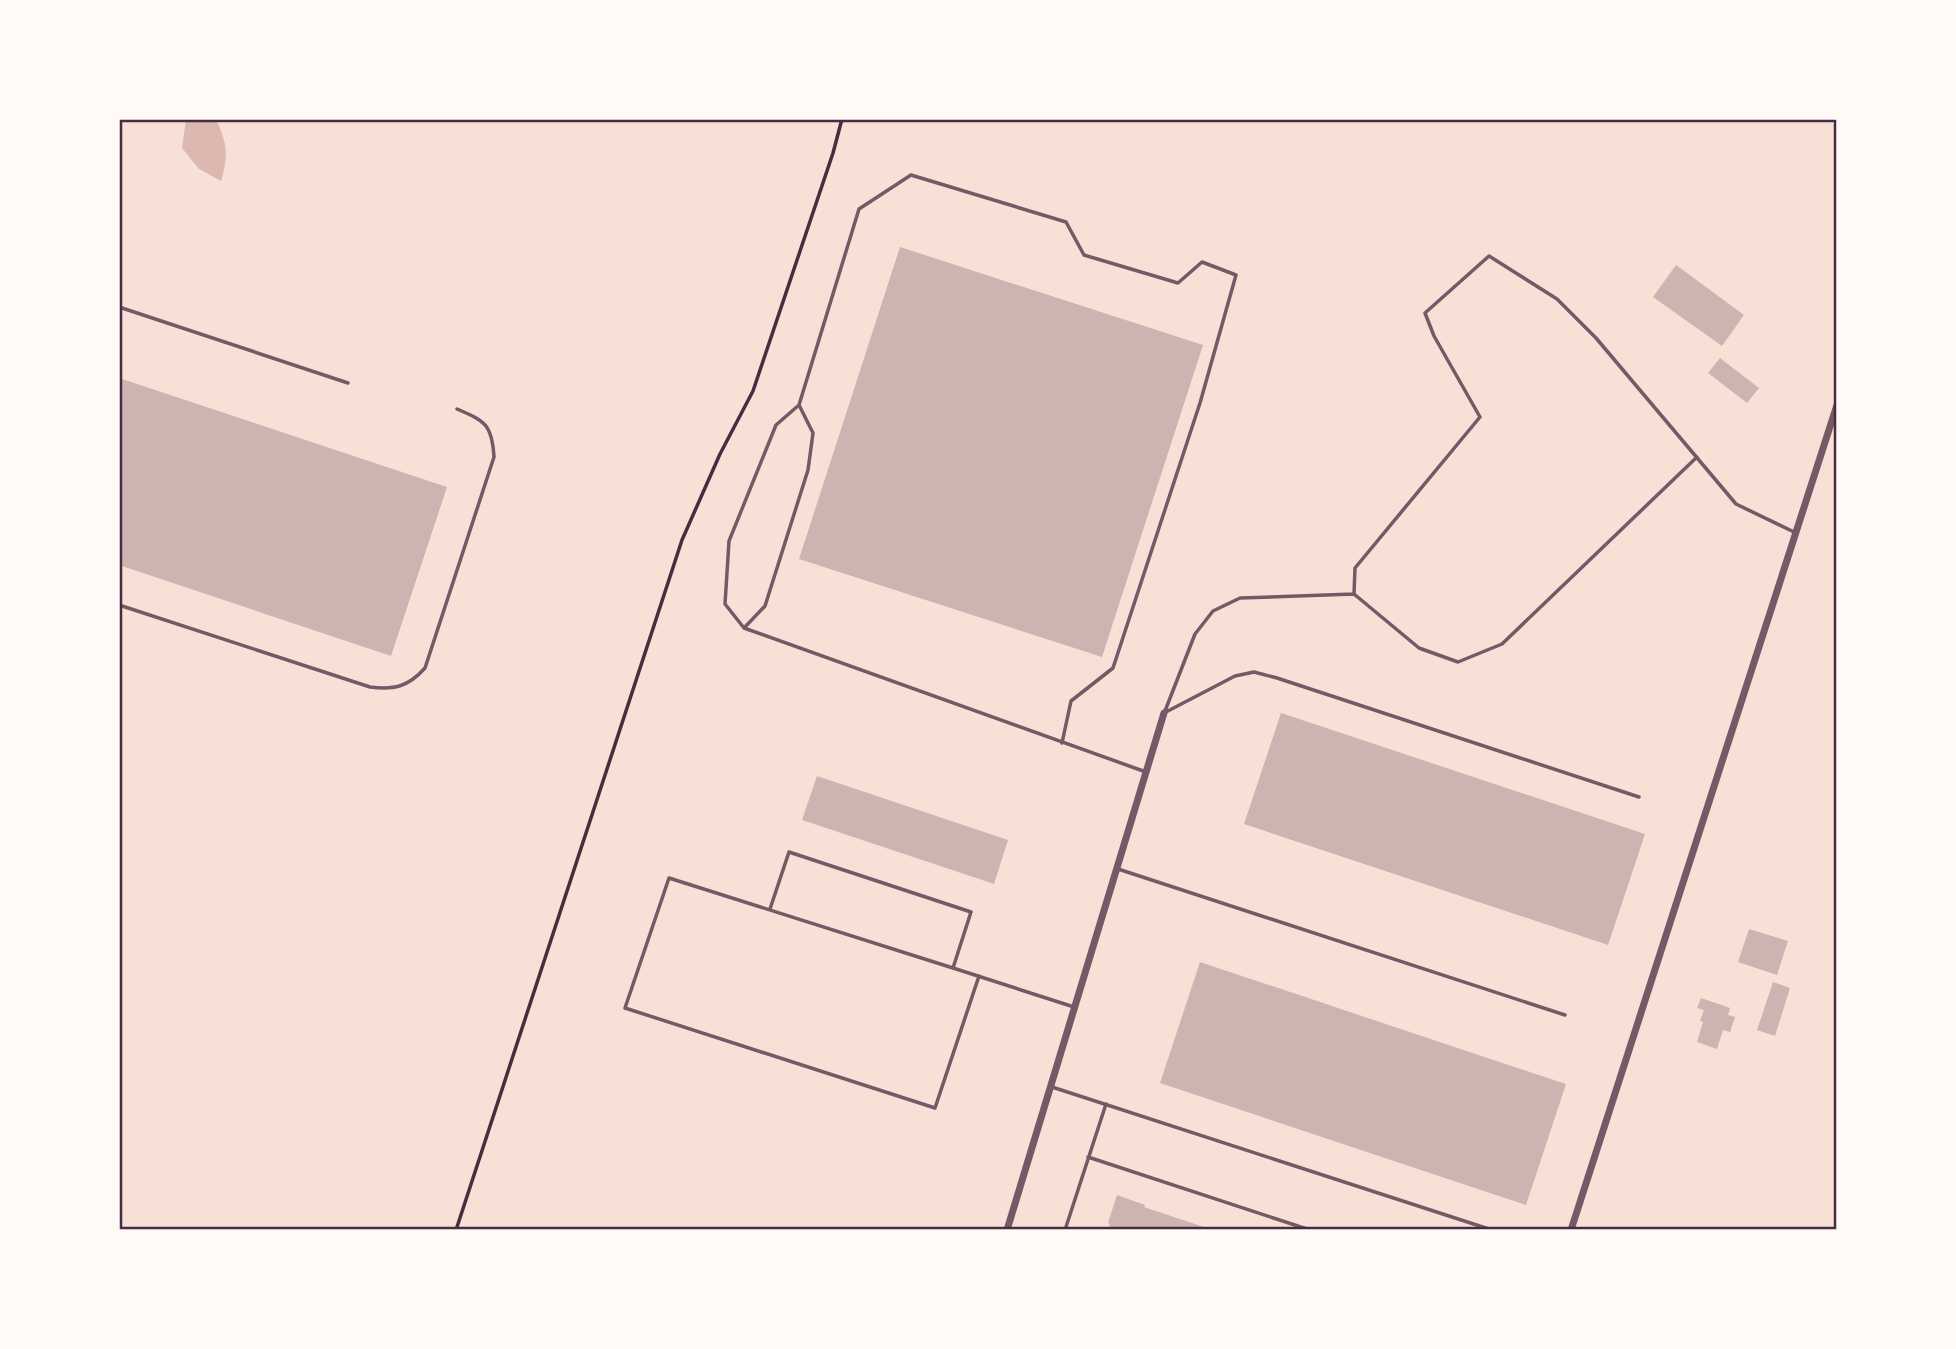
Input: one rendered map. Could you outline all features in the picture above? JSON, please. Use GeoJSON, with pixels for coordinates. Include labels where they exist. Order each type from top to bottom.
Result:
{"type":"FeatureCollection","features":[{"type":"Feature","properties":{"kind":"street"},"geometry":{"type":"LineString","coordinates":[[1571,1230],[1837,405]]}},
{"type":"Feature","properties":{"kind":"street"},"geometry":{"type":"LineString","coordinates":[[1007,1230],[1164,713]]}},
{"type":"Feature","properties":{"kind":"lane"},"geometry":{"type":"LineString","coordinates":[[1062,743],[1071,701],[1112,668],[1200,403],[1236,275],[1202,262],[1178,283],[1084,255],[1066,222],[911,175],[859,209],[799,405],[776,425],[729,541],[725,604],[744,628],[1062,743],[1147,773]]}},
{"type":"Feature","properties":{"kind":"lane"},"geometry":{"type":"LineString","coordinates":[[1354,594],[1355,568],[1480,417],[1434,336],[1425,313],[1489,256],[1557,299],[1596,338],[1736,504],[1796,533]]}},
{"type":"Feature","properties":{"kind":"lane"},"geometry":{"type":"LineString","coordinates":[[119,307],[348,383]]}},
{"type":"Feature","properties":{"kind":"lane"},"geometry":{"type":"LineString","coordinates":[[744,628],[765,606],[808,470],[813,433],[799,405]]}},
{"type":"Feature","properties":{"kind":"lane"},"geometry":{"type":"LineString","coordinates":[[119,605],[370,687],[392,690],[406,685],[425,668],[494,457],[492,435],[482,419],[457,409]]}},
{"type":"Feature","properties":{"kind":"lane"},"geometry":{"type":"LineString","coordinates":[[1164,713],[1195,634],[1213,611],[1240,597],[1354,594],[1419,648],[1458,662],[1502,644],[1697,457]]}},
{"type":"Feature","properties":{"kind":"lane"},"geometry":{"type":"LineString","coordinates":[[1164,713],[1235,676],[1254,673],[1278,678],[1639,797]]}},
{"type":"Feature","properties":{"kind":"lane"},"geometry":{"type":"LineString","coordinates":[[770,909],[789,852],[971,912],[953,968]]}},
{"type":"Feature","properties":{"kind":"lane"},"geometry":{"type":"LineString","coordinates":[[1118,869],[1565,1015]]}},
{"type":"Feature","properties":{"kind":"lane"},"geometry":{"type":"LineString","coordinates":[[979,976],[935,1108],[625,1008],[669,878],[770,909],[979,976],[1074,1007]]}},
{"type":"Feature","properties":{"kind":"lane"},"geometry":{"type":"LineString","coordinates":[[1050,1087],[1492,1230]]}},
{"type":"Feature","properties":{"kind":"lane"},"geometry":{"type":"LineString","coordinates":[[1065,1230],[1106,1104]]}},
{"type":"Feature","properties":{"kind":"lane"},"geometry":{"type":"LineString","coordinates":[[1088,1157],[1310,1230]]}},
{"type":"Feature","properties":{"kind":"path"},"geometry":{"type":"LineString","coordinates":[[456,1230],[682,540],[720,454],[753,391],[842,119]]}},
{"type":"Feature","properties":{"kind":"shaded area"},"geometry":{"type":"Polygon","coordinates":[[[186,119],[216,119],[226,149],[221,181],[199,169],[182,148],[186,119]]]}},
{"type":"Feature","properties":{"kind":"building"},"geometry":{"type":"Polygon","coordinates":[[[900,247],[1203,345],[1102,657],[799,559],[900,247]]]}},
{"type":"Feature","properties":{"kind":"building"},"geometry":{"type":"Polygon","coordinates":[[[1676,265],[1744,315],[1722,346],[1653,297],[1676,265]]]}},
{"type":"Feature","properties":{"kind":"building"},"geometry":{"type":"Polygon","coordinates":[[[1720,358],[1759,388],[1747,403],[1708,373],[1720,358]]]}},
{"type":"Feature","properties":{"kind":"building"},"geometry":{"type":"Polygon","coordinates":[[[119,378],[447,487],[391,656],[119,565],[119,378]]]}},
{"type":"Feature","properties":{"kind":"building"},"geometry":{"type":"Polygon","coordinates":[[[1281,713],[1645,834],[1608,945],[1244,824],[1281,713]]]}},
{"type":"Feature","properties":{"kind":"building"},"geometry":{"type":"Polygon","coordinates":[[[817,776],[1008,840],[994,884],[802,820],[817,776]]]}},
{"type":"Feature","properties":{"kind":"building"},"geometry":{"type":"Polygon","coordinates":[[[1749,929],[1788,941],[1777,975],[1738,962],[1749,929]]]}},
{"type":"Feature","properties":{"kind":"building"},"geometry":{"type":"Polygon","coordinates":[[[1200,962],[1566,1084],[1526,1205],[1160,1083],[1200,962]]]}},
{"type":"Feature","properties":{"kind":"building"},"geometry":{"type":"Polygon","coordinates":[[[1773,982],[1790,988],[1775,1036],[1757,1030],[1773,982]]]}},
{"type":"Feature","properties":{"kind":"building"},"geometry":{"type":"Polygon","coordinates":[[[1701,998],[1730,1008],[1728,1015],[1735,1017],[1730,1032],[1723,1030],[1717,1049],[1697,1042],[1703,1022],[1700,1021],[1704,1010],[1697,1008],[1701,998]]]}},
{"type":"Feature","properties":{"kind":"building"},"geometry":{"type":"Polygon","coordinates":[[[1117,1195],[1145,1205],[1144,1207],[1213,1230],[1108,1230],[1117,1195]]]}}]}
